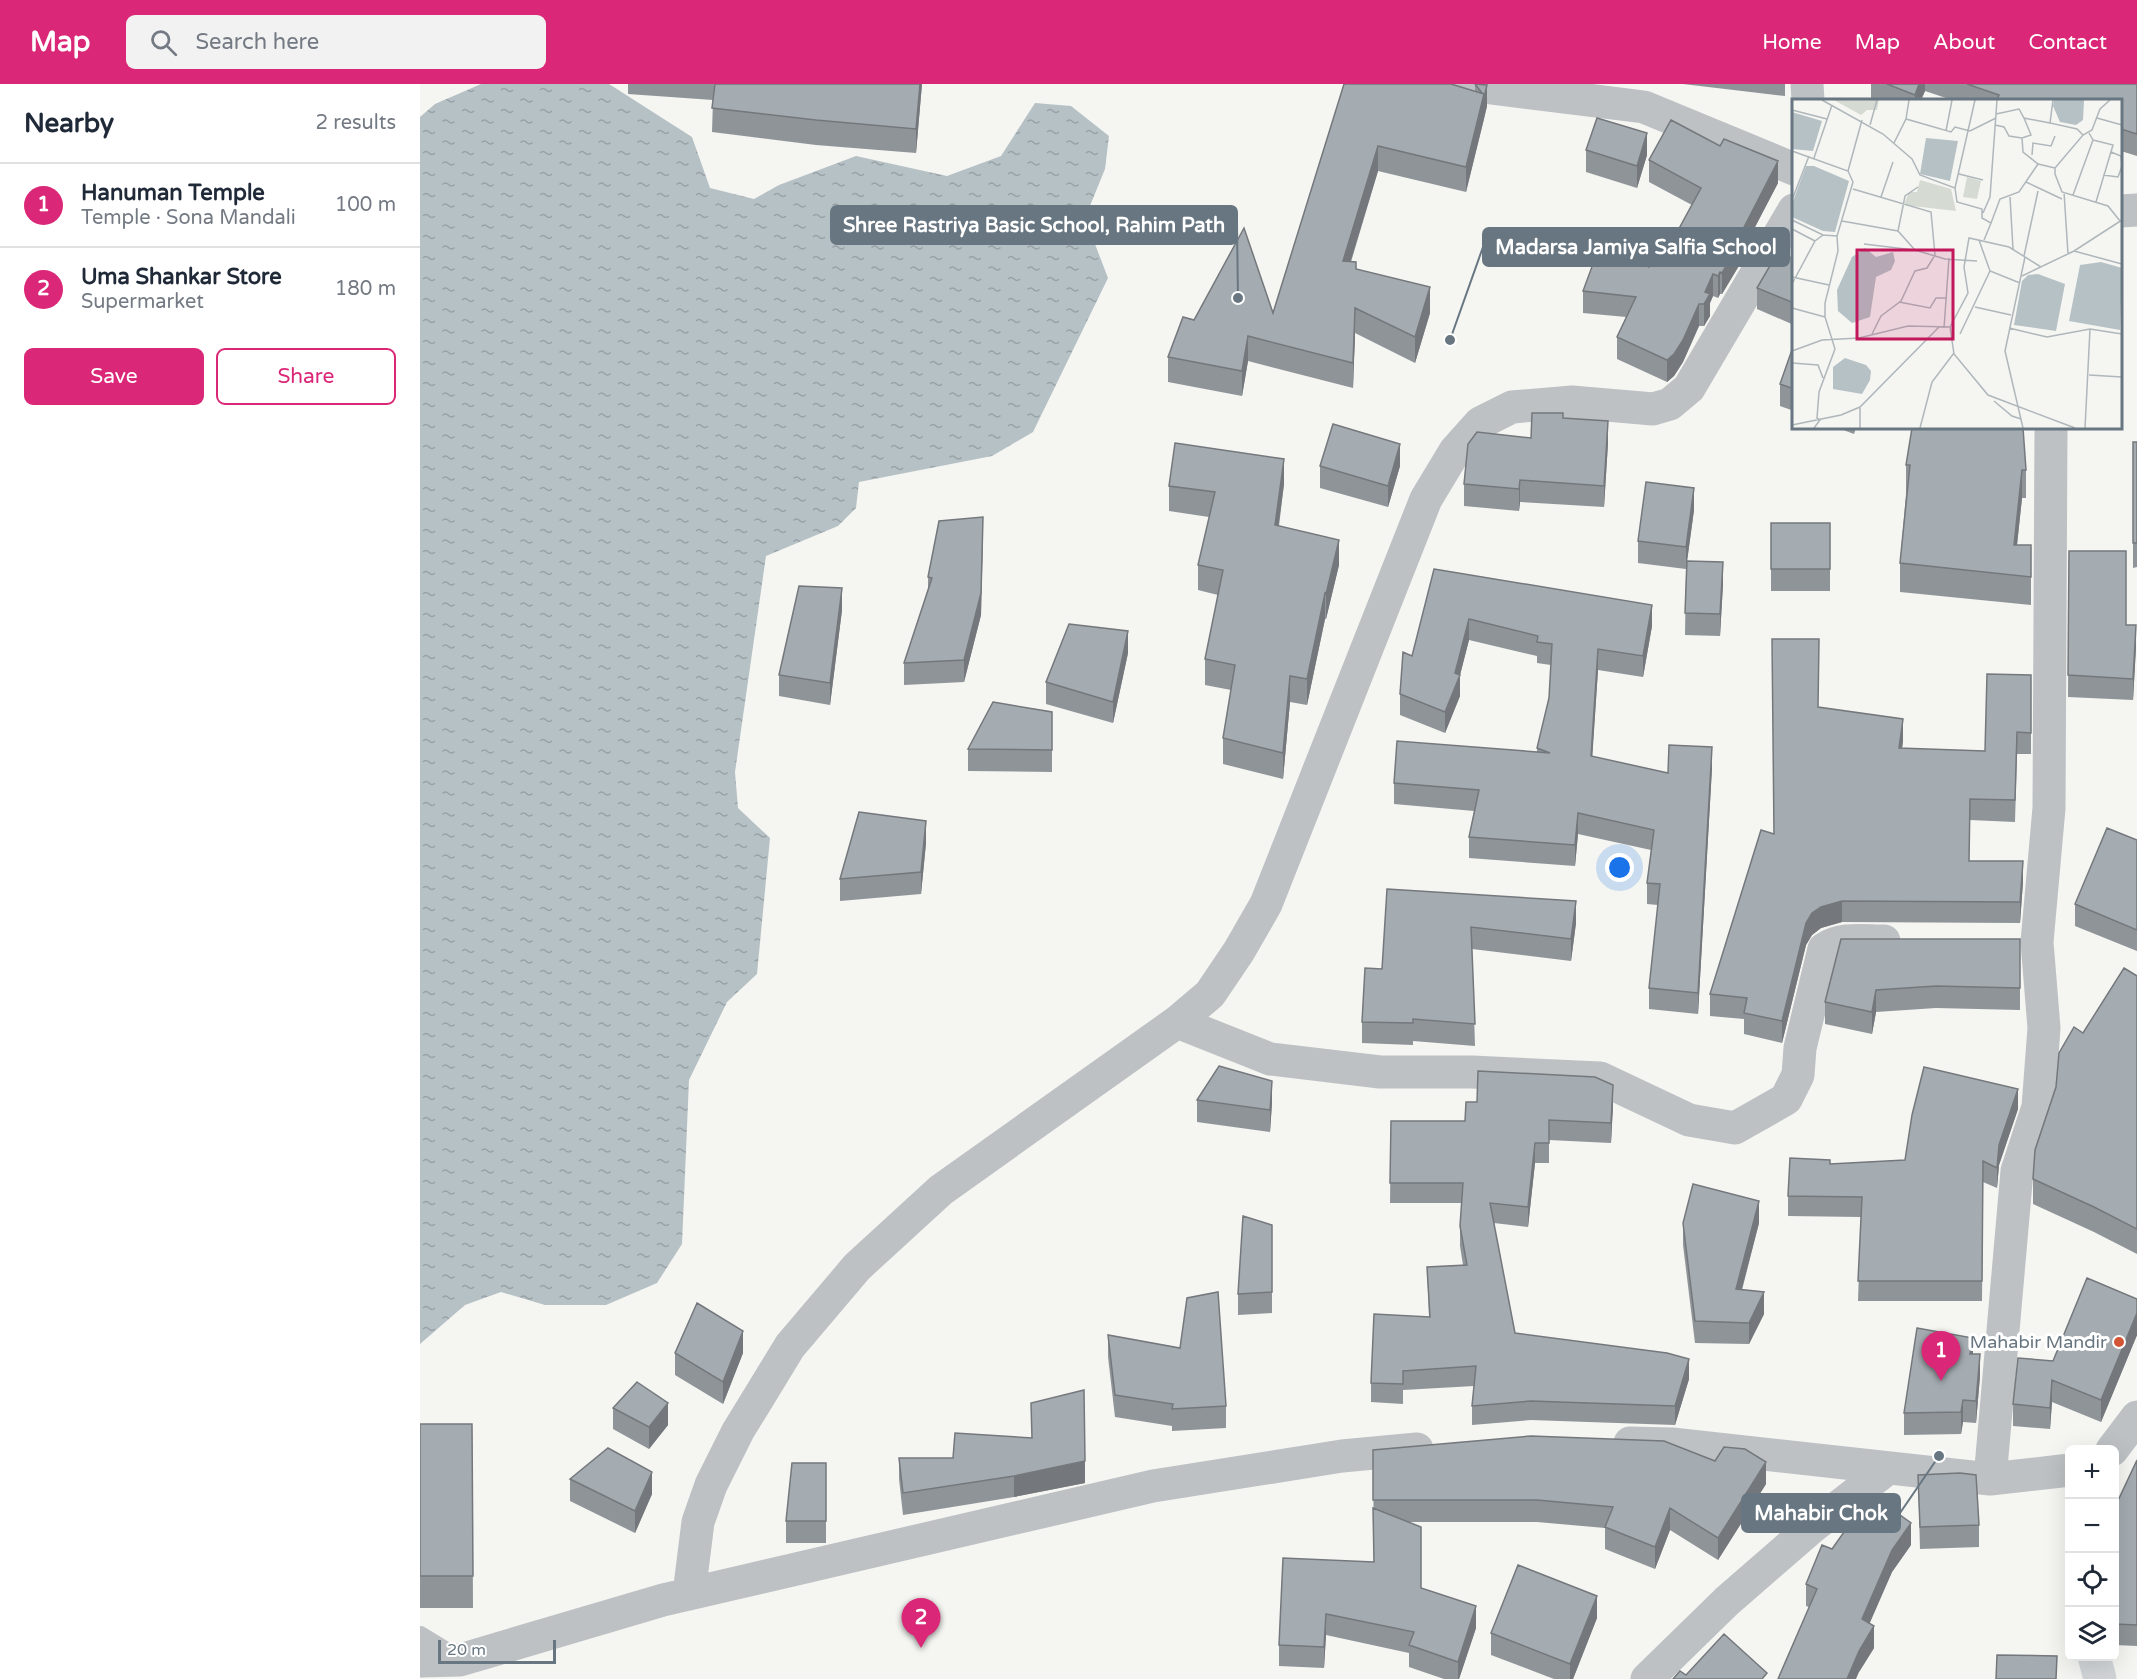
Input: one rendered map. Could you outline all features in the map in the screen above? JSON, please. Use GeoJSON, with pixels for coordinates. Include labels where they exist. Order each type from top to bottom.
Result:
{"type":"FeatureCollection","features":[{"type":"Feature","properties":{"kind":"street"},"geometry":{"type":"LineString","coordinates":[[1459,84],[1644,107],[1792,168]]}},
{"type":"Feature","properties":{"kind":"street"},"geometry":{"type":"LineString","coordinates":[[1807,84],[1808,99]]}},
{"type":"Feature","properties":{"kind":"street"},"geometry":{"type":"LineString","coordinates":[[2122,212],[2137,210]]}},
{"type":"Feature","properties":{"kind":"street"},"geometry":{"type":"LineString","coordinates":[[689,1594],[698,1522],[711,1485],[738,1431],[790,1346],[857,1267],[941,1190],[1177,1022],[1210,994],[1239,951],[1266,904],[1426,499],[1455,452],[1480,423],[1512,407],[1572,402],[1653,409],[1670,404],[1689,388],[1792,213]]}},
{"type":"Feature","properties":{"kind":"street"},"geometry":{"type":"LineString","coordinates":[[1990,1479],[2017,1171],[2038,1107],[2044,1028],[2037,942],[2050,798],[2051,429]]}},
{"type":"Feature","properties":{"kind":"street"},"geometry":{"type":"LineString","coordinates":[[1177,1022],[1270,1059],[1380,1072],[1472,1072],[1599,1078],[1689,1120],[1736,1128],[1786,1099],[1798,1075],[1800,1048],[1824,949],[1832,943],[1842,941],[1911,941]]}},
{"type":"Feature","properties":{"kind":"street"},"geometry":{"type":"LineString","coordinates":[[2003,942],[2037,942]]}},
{"type":"Feature","properties":{"kind":"street"},"geometry":{"type":"LineString","coordinates":[[2115,1445],[2137,1417]]}},
{"type":"Feature","properties":{"kind":"street"},"geometry":{"type":"LineString","coordinates":[[1601,1442],[1672,1444],[1990,1479],[2065,1471]]}},
{"type":"Feature","properties":{"kind":"street"},"geometry":{"type":"LineString","coordinates":[[420,1661],[460,1660],[689,1594],[1153,1486],[1342,1456],[1448,1446]]}},
{"type":"Feature","properties":{"kind":"street"},"geometry":{"type":"LineString","coordinates":[[1647,1679],[1727,1601],[1811,1528],[1887,1469]]}},
{"type":"Feature","properties":{"kind":"street"},"geometry":{"type":"LineString","coordinates":[[2095,1661],[2100,1679]]}},
{"type":"Feature","properties":{"kind":"lane"},"geometry":{"type":"LineString","coordinates":[[420,1636],[460,1660]]}},
{"type":"Feature","properties":{"kind":"water"},"geometry":{"type":"Polygon","coordinates":[[[481,84],[609,84],[692,137],[710,188],[754,199],[779,185],[856,156],[947,176],[1001,156],[1035,103],[1071,106],[1109,136],[1105,169],[1085,218],[1108,278],[1033,432],[992,456],[859,482],[856,508],[838,526],[766,556],[735,772],[738,808],[770,838],[757,974],[727,1002],[689,1080],[682,1244],[657,1283],[606,1305],[545,1305],[501,1292],[465,1305],[420,1344],[420,117],[435,104],[481,84]]]}},
{"type":"Feature","properties":{"kind":"building"},"geometry":{"type":"Polygon","coordinates":[[[715,84],[920,84],[916,129],[712,108],[715,84]]]}},
{"type":"Feature","properties":{"kind":"building"},"geometry":{"type":"Polygon","coordinates":[[[1344,84],[1451,84],[1484,94],[1466,167],[1378,146],[1343,261],[1356,262],[1356,269],[1430,287],[1415,337],[1355,308],[1353,363],[1248,336],[1242,371],[1168,357],[1183,317],[1194,320],[1244,228],[1273,313],[1344,84]]]}},
{"type":"Feature","properties":{"kind":"building"},"geometry":{"type":"Polygon","coordinates":[[[1475,84],[1487,85],[1484,97],[1484,94],[1475,84]]]}},
{"type":"Feature","properties":{"kind":"building"},"geometry":{"type":"Polygon","coordinates":[[[1887,84],[1919,84],[1915,95],[1887,84]]]}},
{"type":"Feature","properties":{"kind":"building"},"geometry":{"type":"Polygon","coordinates":[[[1967,84],[2137,84],[2137,134],[2122,129],[2122,99],[1997,99],[1999,95],[1967,84]]]}},
{"type":"Feature","properties":{"kind":"building"},"geometry":{"type":"Polygon","coordinates":[[[1597,118],[1647,133],[1637,166],[1586,150],[1597,118]]]}},
{"type":"Feature","properties":{"kind":"building"},"geometry":{"type":"Polygon","coordinates":[[[1671,120],[1720,146],[1724,139],[1778,161],[1740,235],[1743,237],[1722,273],[1720,272],[1718,276],[1713,274],[1705,292],[1710,294],[1704,304],[1699,304],[1683,340],[1667,360],[1617,337],[1636,297],[1583,291],[1600,245],[1649,267],[1655,255],[1663,258],[1701,188],[1649,160],[1671,120]]]}},
{"type":"Feature","properties":{"kind":"building"},"geometry":{"type":"Polygon","coordinates":[[[1778,252],[1792,258],[1792,302],[1757,288],[1778,252]]]}},
{"type":"Feature","properties":{"kind":"building"},"geometry":{"type":"Polygon","coordinates":[[[1792,350],[1792,388],[1780,384],[1792,350]]]}},
{"type":"Feature","properties":{"kind":"building"},"geometry":{"type":"Polygon","coordinates":[[[1532,413],[1563,413],[1563,418],[1608,421],[1604,486],[1520,480],[1519,489],[1464,484],[1468,444],[1477,432],[1531,438],[1532,413]]]}},
{"type":"Feature","properties":{"kind":"building"},"geometry":{"type":"Polygon","coordinates":[[[1333,424],[1400,444],[1388,486],[1320,466],[1333,424]]]}},
{"type":"Feature","properties":{"kind":"building"},"geometry":{"type":"Polygon","coordinates":[[[1912,429],[2023,429],[2026,470],[2022,470],[2014,545],[2031,545],[2031,577],[1900,563],[1910,465],[1906,465],[1912,429]]]}},
{"type":"Feature","properties":{"kind":"building"},"geometry":{"type":"Polygon","coordinates":[[[2133,442],[2137,442],[2137,543],[2133,543],[2133,442]]]}},
{"type":"Feature","properties":{"kind":"building"},"geometry":{"type":"Polygon","coordinates":[[[1175,443],[1284,459],[1275,525],[1339,540],[1307,679],[1290,676],[1283,753],[1223,738],[1235,665],[1205,659],[1223,570],[1198,565],[1215,492],[1169,486],[1175,443]]]}},
{"type":"Feature","properties":{"kind":"building"},"geometry":{"type":"Polygon","coordinates":[[[1646,482],[1694,488],[1686,547],[1638,541],[1646,482]]]}},
{"type":"Feature","properties":{"kind":"building"},"geometry":{"type":"Polygon","coordinates":[[[983,517],[981,593],[964,660],[904,663],[932,578],[928,577],[939,521],[983,517]]]}},
{"type":"Feature","properties":{"kind":"building"},"geometry":{"type":"Polygon","coordinates":[[[1771,523],[1830,523],[1830,569],[1771,569],[1771,523]]]}},
{"type":"Feature","properties":{"kind":"building"},"geometry":{"type":"Polygon","coordinates":[[[2069,551],[2126,551],[2126,625],[2136,625],[2133,679],[2068,675],[2069,551]]]}},
{"type":"Feature","properties":{"kind":"building"},"geometry":{"type":"Polygon","coordinates":[[[1687,561],[1723,562],[1720,614],[1685,613],[1687,561]]]}},
{"type":"Feature","properties":{"kind":"building"},"geometry":{"type":"Polygon","coordinates":[[[1434,569],[1652,605],[1643,656],[1598,649],[1591,756],[1668,773],[1669,745],[1712,747],[1698,993],[1649,988],[1660,884],[1647,883],[1654,830],[1578,813],[1575,845],[1469,837],[1479,790],[1394,783],[1397,741],[1550,753],[1537,748],[1549,698],[1552,644],[1537,642],[1538,636],[1469,619],[1455,673],[1460,675],[1445,712],[1400,694],[1403,652],[1412,656],[1434,569]]]}},
{"type":"Feature","properties":{"kind":"building"},"geometry":{"type":"Polygon","coordinates":[[[799,586],[842,588],[830,683],[779,675],[799,586]]]}},
{"type":"Feature","properties":{"kind":"building"},"geometry":{"type":"Polygon","coordinates":[[[1069,624],[1128,631],[1113,702],[1046,682],[1069,624]]]}},
{"type":"Feature","properties":{"kind":"building"},"geometry":{"type":"Polygon","coordinates":[[[1772,639],[1819,639],[1818,707],[1903,719],[1899,748],[1985,751],[1987,674],[2031,675],[2031,733],[2017,732],[2015,800],[1970,799],[1969,861],[2023,861],[2020,902],[1842,901],[1821,907],[1812,913],[1806,923],[1782,1021],[1744,1013],[1747,998],[1710,994],[1761,830],[1774,834],[1772,639]]]}},
{"type":"Feature","properties":{"kind":"building"},"geometry":{"type":"Polygon","coordinates":[[[993,702],[1052,712],[1052,750],[968,749],[993,702]]]}},
{"type":"Feature","properties":{"kind":"building"},"geometry":{"type":"Polygon","coordinates":[[[859,812],[926,821],[921,872],[840,879],[859,812]]]}},
{"type":"Feature","properties":{"kind":"building"},"geometry":{"type":"Polygon","coordinates":[[[2107,828],[2137,840],[2137,930],[2075,904],[2107,828]]]}},
{"type":"Feature","properties":{"kind":"building"},"geometry":{"type":"Polygon","coordinates":[[[1387,889],[1576,901],[1571,939],[1471,927],[1475,1024],[1413,1019],[1413,1023],[1362,1022],[1365,968],[1382,969],[1387,889]]]}},
{"type":"Feature","properties":{"kind":"building"},"geometry":{"type":"Polygon","coordinates":[[[1841,939],[2020,939],[2020,988],[1936,986],[1876,990],[1872,1012],[1825,1002],[1841,939]]]}},
{"type":"Feature","properties":{"kind":"building"},"geometry":{"type":"Polygon","coordinates":[[[2124,968],[2137,976],[2137,1229],[2033,1179],[2035,1150],[2056,1087],[2059,1053],[2074,1027],[2083,1033],[2124,968]]]}},
{"type":"Feature","properties":{"kind":"building"},"geometry":{"type":"Polygon","coordinates":[[[1219,1066],[1272,1081],[1270,1110],[1197,1100],[1219,1066]]]}},
{"type":"Feature","properties":{"kind":"building"},"geometry":{"type":"Polygon","coordinates":[[[1924,1067],[2018,1089],[1999,1145],[1997,1168],[1983,1161],[1982,1281],[1858,1281],[1862,1197],[1788,1196],[1790,1158],[1830,1160],[1830,1164],[1905,1160],[1912,1115],[1924,1067]]]}},
{"type":"Feature","properties":{"kind":"building"},"geometry":{"type":"Polygon","coordinates":[[[1478,1071],[1595,1077],[1613,1085],[1611,1123],[1549,1120],[1549,1143],[1535,1143],[1528,1207],[1490,1203],[1515,1333],[1667,1353],[1689,1359],[1675,1406],[1531,1401],[1472,1406],[1476,1366],[1403,1371],[1403,1384],[1371,1383],[1374,1314],[1430,1317],[1427,1267],[1467,1265],[1460,1226],[1463,1183],[1390,1183],[1391,1121],[1465,1121],[1466,1102],[1477,1102],[1478,1071]]]}},
{"type":"Feature","properties":{"kind":"building"},"geometry":{"type":"Polygon","coordinates":[[[1693,1184],[1759,1201],[1736,1289],[1764,1292],[1749,1323],[1695,1321],[1683,1223],[1693,1184]]]}},
{"type":"Feature","properties":{"kind":"building"},"geometry":{"type":"Polygon","coordinates":[[[1243,1216],[1272,1225],[1272,1292],[1238,1294],[1243,1216]]]}},
{"type":"Feature","properties":{"kind":"building"},"geometry":{"type":"Polygon","coordinates":[[[2087,1278],[2137,1299],[2137,1313],[2101,1400],[2052,1380],[2050,1408],[2013,1404],[2018,1358],[2053,1361],[2087,1278]]]}},
{"type":"Feature","properties":{"kind":"building"},"geometry":{"type":"Polygon","coordinates":[[[1218,1292],[1226,1406],[1172,1409],[1173,1404],[1115,1395],[1108,1335],[1180,1348],[1187,1298],[1218,1292]]]}},
{"type":"Feature","properties":{"kind":"building"},"geometry":{"type":"Polygon","coordinates":[[[697,1303],[743,1331],[723,1382],[675,1353],[697,1303]]]}},
{"type":"Feature","properties":{"kind":"building"},"geometry":{"type":"Polygon","coordinates":[[[1917,1328],[1973,1338],[1970,1354],[1980,1354],[1976,1401],[1963,1400],[1961,1412],[1904,1413],[1917,1328]]]}},
{"type":"Feature","properties":{"kind":"building"},"geometry":{"type":"Polygon","coordinates":[[[637,1382],[668,1403],[649,1427],[613,1408],[637,1382]]]}},
{"type":"Feature","properties":{"kind":"building"},"geometry":{"type":"Polygon","coordinates":[[[1084,1390],[1085,1461],[1014,1476],[903,1493],[899,1458],[953,1458],[955,1433],[1032,1438],[1031,1403],[1084,1390]]]}},
{"type":"Feature","properties":{"kind":"building"},"geometry":{"type":"Polygon","coordinates":[[[420,1424],[472,1424],[473,1576],[420,1576],[420,1424]]]}},
{"type":"Feature","properties":{"kind":"building"},"geometry":{"type":"Polygon","coordinates":[[[1531,1436],[1664,1441],[1715,1461],[1724,1447],[1745,1449],[1766,1462],[1718,1538],[1670,1508],[1655,1547],[1605,1527],[1613,1507],[1537,1500],[1373,1500],[1373,1450],[1531,1436]]]}},
{"type":"Feature","properties":{"kind":"building"},"geometry":{"type":"Polygon","coordinates":[[[608,1448],[652,1472],[635,1511],[570,1479],[608,1448]]]}},
{"type":"Feature","properties":{"kind":"building"},"geometry":{"type":"Polygon","coordinates":[[[2137,1460],[2137,1625],[2119,1624],[2119,1498],[2137,1460]]]}},
{"type":"Feature","properties":{"kind":"building"},"geometry":{"type":"Polygon","coordinates":[[[792,1463],[826,1463],[826,1521],[786,1521],[792,1463]]]}},
{"type":"Feature","properties":{"kind":"building"},"geometry":{"type":"Polygon","coordinates":[[[1960,1473],[1976,1475],[1979,1525],[1920,1527],[1918,1475],[1960,1473]]]}},
{"type":"Feature","properties":{"kind":"building"},"geometry":{"type":"Polygon","coordinates":[[[1871,1494],[1911,1523],[1892,1550],[1862,1619],[1874,1626],[1859,1651],[1847,1679],[1778,1679],[1817,1589],[1806,1584],[1822,1545],[1832,1549],[1871,1494]]]}},
{"type":"Feature","properties":{"kind":"building"},"geometry":{"type":"Polygon","coordinates":[[[1373,1508],[1421,1527],[1421,1588],[1476,1606],[1458,1662],[1409,1645],[1414,1632],[1326,1614],[1324,1647],[1279,1645],[1283,1558],[1374,1562],[1373,1508]]]}},
{"type":"Feature","properties":{"kind":"building"},"geometry":{"type":"Polygon","coordinates":[[[1518,1565],[1597,1596],[1570,1664],[1491,1633],[1518,1565]]]}},
{"type":"Feature","properties":{"kind":"building"},"geometry":{"type":"Polygon","coordinates":[[[1724,1634],[1767,1673],[1762,1679],[1673,1679],[1680,1671],[1686,1675],[1724,1634]]]}},
{"type":"Feature","properties":{"kind":"building"},"geometry":{"type":"Polygon","coordinates":[[[1997,1655],[2057,1656],[2056,1679],[1996,1679],[1997,1655]]]}},
{"type":"Feature","properties":{"kind":"place","name":"Shree Rastriya Basic School, Rahim Path"},"geometry":{"type":"Point","coordinates":[1238,298]}},
{"type":"Feature","properties":{"kind":"place","name":"Madarsa Jamiya Salfia School"},"geometry":{"type":"Point","coordinates":[1450,340]}},
{"type":"Feature","properties":{"kind":"place","name":"Mahabir Mandir"},"geometry":{"type":"Point","coordinates":[2119,1342]}},
{"type":"Feature","properties":{"kind":"place","name":"Hanuman Temple"},"geometry":{"type":"Point","coordinates":[1941,1381]}},
{"type":"Feature","properties":{"kind":"place","name":"Mahabir Chok"},"geometry":{"type":"Point","coordinates":[1939,1456]}},
{"type":"Feature","properties":{"kind":"place","name":"Uma Shankar Store"},"geometry":{"type":"Point","coordinates":[921,1648]}}]}
